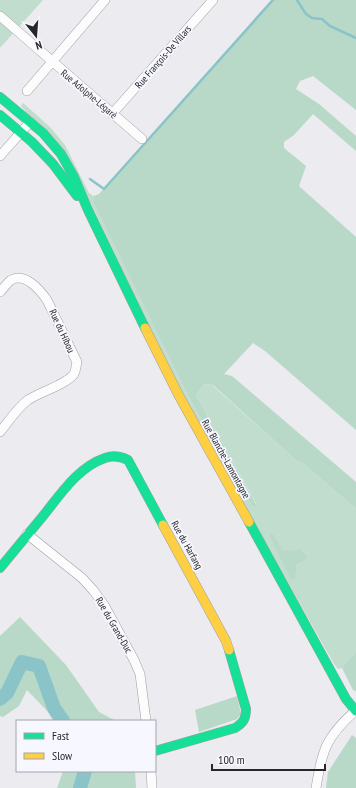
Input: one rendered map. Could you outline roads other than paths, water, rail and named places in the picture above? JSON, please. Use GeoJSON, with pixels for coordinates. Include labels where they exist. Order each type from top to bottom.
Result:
{"type":"FeatureCollection","features":[{"type":"Feature","properties":{"kind":"street"},"geometry":{"type":"LineString","coordinates":[[27,91],[105,0]]}},
{"type":"Feature","properties":{"kind":"street","name":"Rue François-De Villars"},"geometry":{"type":"LineString","coordinates":[[112,114],[213,0]]}},
{"type":"Feature","properties":{"kind":"street","name":"Rue Adolphe-Légaré"},"geometry":{"type":"LineString","coordinates":[[0,16],[51,62],[142,139]]}},
{"type":"Feature","properties":{"kind":"street","name":"Rue Blanche-Lamontagne"},"geometry":{"type":"LineString","coordinates":[[0,97],[30,122],[56,147],[75,179],[88,210],[178,394],[346,699],[356,711]]}},
{"type":"Feature","properties":{"kind":"street","name":"Rue Blanche-Lamontagne"},"geometry":{"type":"LineString","coordinates":[[0,115],[53,164],[88,210]]}},
{"type":"Feature","properties":{"kind":"street"},"geometry":{"type":"LineString","coordinates":[[0,156],[30,122]]}},
{"type":"Feature","properties":{"kind":"street","name":"Rue du Hibou"},"geometry":{"type":"LineString","coordinates":[[0,292],[11,280],[17,279],[32,283],[41,291],[47,300],[77,362],[73,375],[28,400],[0,432]]}},
{"type":"Feature","properties":{"kind":"street","name":"Rue du Harfang"},"geometry":{"type":"LineString","coordinates":[[0,568],[82,470],[106,457],[115,455],[122,456],[128,460],[226,641],[246,709],[246,716],[243,723],[235,728],[156,751]]}},
{"type":"Feature","properties":{"kind":"street","name":"Rue du Grand-Duc"},"geometry":{"type":"LineString","coordinates":[[28,534],[82,578],[104,605],[140,674],[146,720]]}},
{"type":"Feature","properties":{"kind":"street"},"geometry":{"type":"LineString","coordinates":[[316,788],[320,763],[325,748],[333,734],[356,711]]}},
{"type":"Feature","properties":{"kind":"street"},"geometry":{"type":"LineString","coordinates":[[151,772],[152,788]]}},
{"type":"Feature","properties":{"kind":"waterway"},"geometry":{"type":"LineString","coordinates":[[90,179],[104,189],[273,0]]}},
{"type":"Feature","properties":{"kind":"waterway"},"geometry":{"type":"LineString","coordinates":[[297,0],[306,14],[312,18],[322,19],[330,26],[356,38]]}},
{"type":"Feature","properties":{"kind":"waterway"},"geometry":{"type":"LineString","coordinates":[[0,699],[7,693],[22,662],[39,666],[54,708],[62,720]]}},
{"type":"Feature","properties":{"kind":"waterway"},"geometry":{"type":"LineString","coordinates":[[80,788],[85,772]]}}]}
